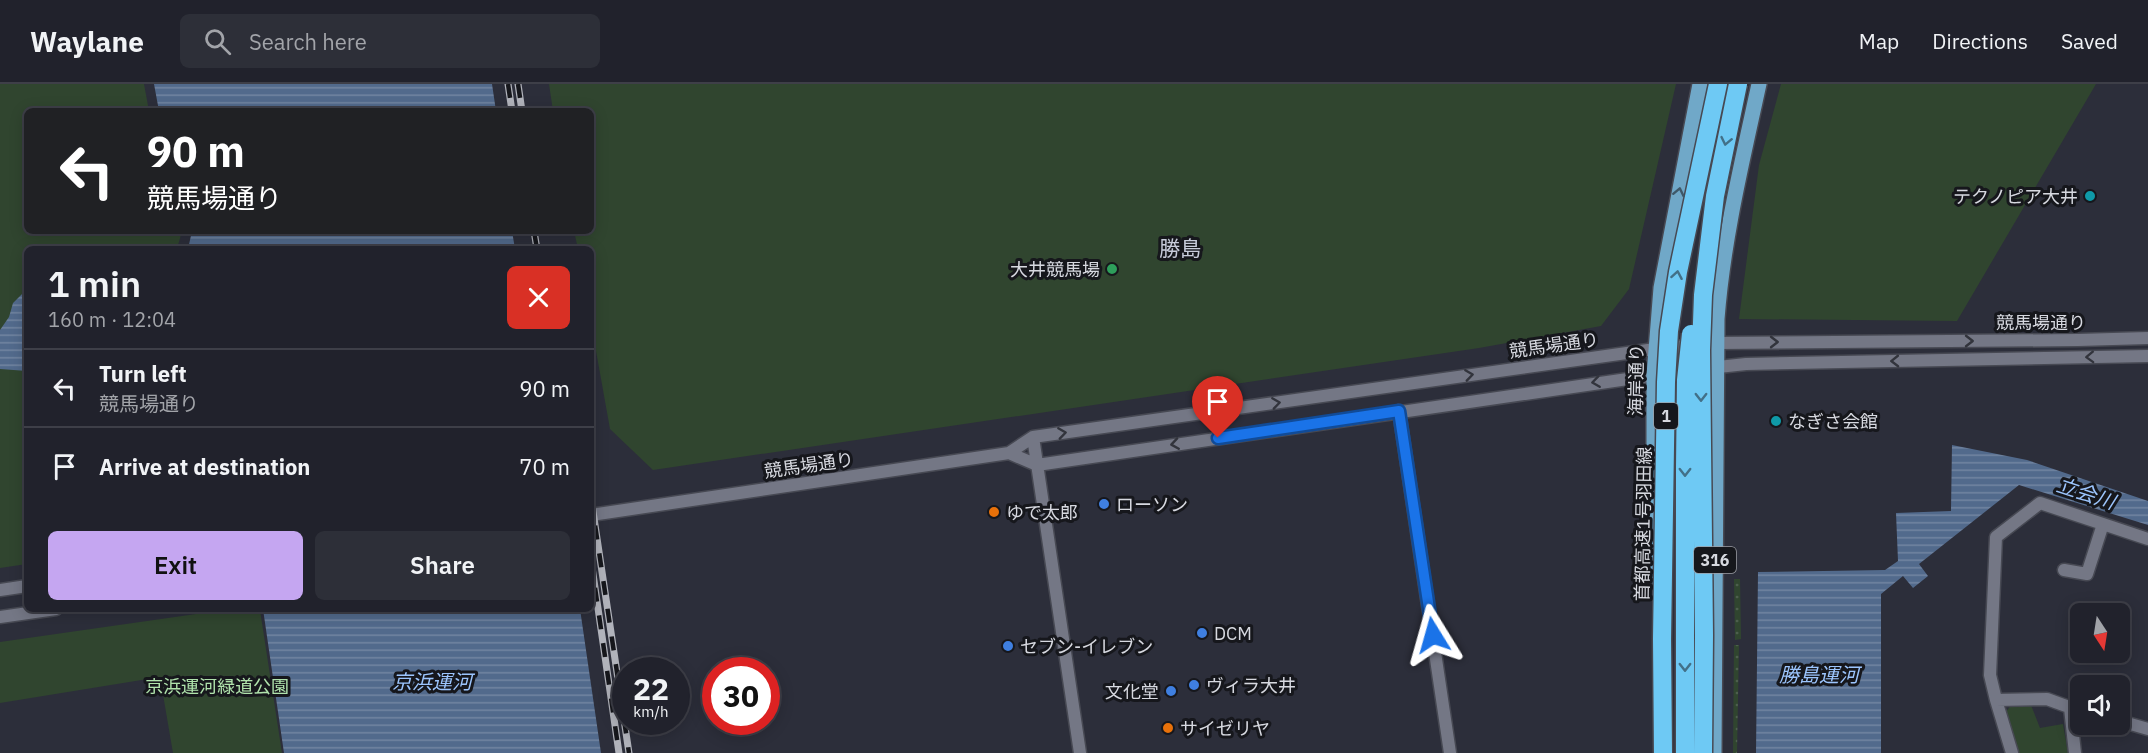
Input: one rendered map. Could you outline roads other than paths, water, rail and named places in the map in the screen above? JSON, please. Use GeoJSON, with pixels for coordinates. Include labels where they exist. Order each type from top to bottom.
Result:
{"type":"FeatureCollection","features":[{"type":"Feature","properties":{"kind":"highway","name":"首都高速1号羽田線"},"geometry":{"type":"LineString","coordinates":[[1663,753],[1662,639],[1666,382],[1669,331],[1678,272],[1718,84]]}},
{"type":"Feature","properties":{"kind":"highway","name":"1"},"geometry":{"type":"LineString","coordinates":[[1703,753],[1701,350],[1708,247],[1715,196],[1738,84]]}},
{"type":"Feature","properties":{"kind":"highway"},"geometry":{"type":"LineString","coordinates":[[1685,753],[1686,380],[1693,311],[1708,247]]}},
{"type":"Feature","properties":{"kind":"main road","name":"海岸通り"},"geometry":{"type":"LineString","coordinates":[[1654,753],[1655,349],[1660,288],[1700,84]]}},
{"type":"Feature","properties":{"kind":"main road","name":"316"},"geometry":{"type":"LineString","coordinates":[[1714,753],[1715,367],[1719,287],[1738,179],[1759,84]]}},
{"type":"Feature","properties":{"kind":"street","name":"競馬場通り"},"geometry":{"type":"LineString","coordinates":[[594,515],[1009,453],[1033,437],[1655,349],[1716,343],[2148,338]]}},
{"type":"Feature","properties":{"kind":"street","name":"競馬場通り"},"geometry":{"type":"LineString","coordinates":[[1037,465],[1715,367],[1746,364],[2148,356]]}},
{"type":"Feature","properties":{"kind":"street"},"geometry":{"type":"LineString","coordinates":[[1399,411],[1450,753]]}},
{"type":"Feature","properties":{"kind":"street"},"geometry":{"type":"LineString","coordinates":[[1033,437],[1080,753]]}},
{"type":"Feature","properties":{"kind":"street"},"geometry":{"type":"LineString","coordinates":[[1009,453],[1037,465]]}},
{"type":"Feature","properties":{"kind":"street"},"geometry":{"type":"LineString","coordinates":[[2012,753],[1990,675],[1996,537],[2040,503],[2148,539]]}},
{"type":"Feature","properties":{"kind":"street"},"geometry":{"type":"LineString","coordinates":[[2064,570],[2087,574],[2103,524]]}},
{"type":"Feature","properties":{"kind":"street"},"geometry":{"type":"LineString","coordinates":[[0,590],[24,586]]}},
{"type":"Feature","properties":{"kind":"street"},"geometry":{"type":"LineString","coordinates":[[0,617],[35,612]]}},
{"type":"Feature","properties":{"kind":"street"},"geometry":{"type":"LineString","coordinates":[[1996,700],[2047,699],[2070,707]]}},
{"type":"Feature","properties":{"kind":"street"},"geometry":{"type":"LineString","coordinates":[[2130,724],[2148,729]]}},
{"type":"Feature","properties":{"kind":"street"},"geometry":{"type":"LineString","coordinates":[[2075,735],[2075,753]]}},
{"type":"Feature","properties":{"kind":"water"},"geometry":{"type":"Polygon","coordinates":[[[154,84],[492,84],[496,108],[158,108],[154,84]]]}},
{"type":"Feature","properties":{"kind":"water"},"geometry":{"type":"Polygon","coordinates":[[[191,234],[512,234],[514,246],[189,246],[191,234]]]}},
{"type":"Feature","properties":{"kind":"water"},"geometry":{"type":"Polygon","coordinates":[[[24,292],[24,371],[0,369],[0,330],[9,317],[13,303],[24,292]]]}},
{"type":"Feature","properties":{"kind":"water","name":"勝島運河"},"geometry":{"type":"Polygon","coordinates":[[[1952,445],[2027,460],[2148,501],[2148,525],[2019,485],[1919,564],[1928,576],[1913,588],[1903,576],[1881,594],[1881,753],[1756,753],[1758,572],[1885,570],[1898,561],[1896,513],[1951,511],[1952,445]]]}},
{"type":"Feature","properties":{"kind":"water","name":"京浜運河"},"geometry":{"type":"Polygon","coordinates":[[[263,612],[580,612],[601,753],[284,753],[263,612]]]}},
{"type":"Feature","properties":{"kind":"railway"},"geometry":{"type":"LineString","coordinates":[[508,84],[512,108]]}},
{"type":"Feature","properties":{"kind":"railway"},"geometry":{"type":"LineString","coordinates":[[518,84],[522,108]]}},
{"type":"Feature","properties":{"kind":"railway"},"geometry":{"type":"LineString","coordinates":[[534,234],[536,246]]}},
{"type":"Feature","properties":{"kind":"railway"},"geometry":{"type":"LineString","coordinates":[[594,518],[629,753]]}},
{"type":"Feature","properties":{"kind":"railway"},"geometry":{"type":"LineString","coordinates":[[594,581],[619,753]]}},
{"type":"Feature","properties":{"kind":"place","name":"テクノピア大井"},"geometry":{"type":"Point","coordinates":[2090,196]}},
{"type":"Feature","properties":{"kind":"place","name":"大井競馬場"},"geometry":{"type":"Point","coordinates":[1112,269]}},
{"type":"Feature","properties":{"kind":"place","name":"なぎさ会館"},"geometry":{"type":"Point","coordinates":[1776,421]}},
{"type":"Feature","properties":{"kind":"place","name":"ローソン"},"geometry":{"type":"Point","coordinates":[1104,504]}},
{"type":"Feature","properties":{"kind":"place","name":"ゆで太郎"},"geometry":{"type":"Point","coordinates":[994,512]}},
{"type":"Feature","properties":{"kind":"place","name":"DCM"},"geometry":{"type":"Point","coordinates":[1202,633]}},
{"type":"Feature","properties":{"kind":"place","name":"セブン-イレブン"},"geometry":{"type":"Point","coordinates":[1008,646]}},
{"type":"Feature","properties":{"kind":"place","name":"ヴィラ大井"},"geometry":{"type":"Point","coordinates":[1194,685]}},
{"type":"Feature","properties":{"kind":"place","name":"文化堂"},"geometry":{"type":"Point","coordinates":[1171,691]}},
{"type":"Feature","properties":{"kind":"place","name":"サイゼリヤ"},"geometry":{"type":"Point","coordinates":[1168,728]}},
{"type":"Feature","properties":{"kind":"district","name":"勝島"},"geometry":{"type":"Point","coordinates":[1180,248]}},
{"type":"Feature","properties":{"kind":"water label","name":"立会川"},"geometry":{"type":"Point","coordinates":[2086,493]}},
{"type":"Feature","properties":{"kind":"park label","name":"京浜運河緑道公園"},"geometry":{"type":"Point","coordinates":[217,686]}}]}
